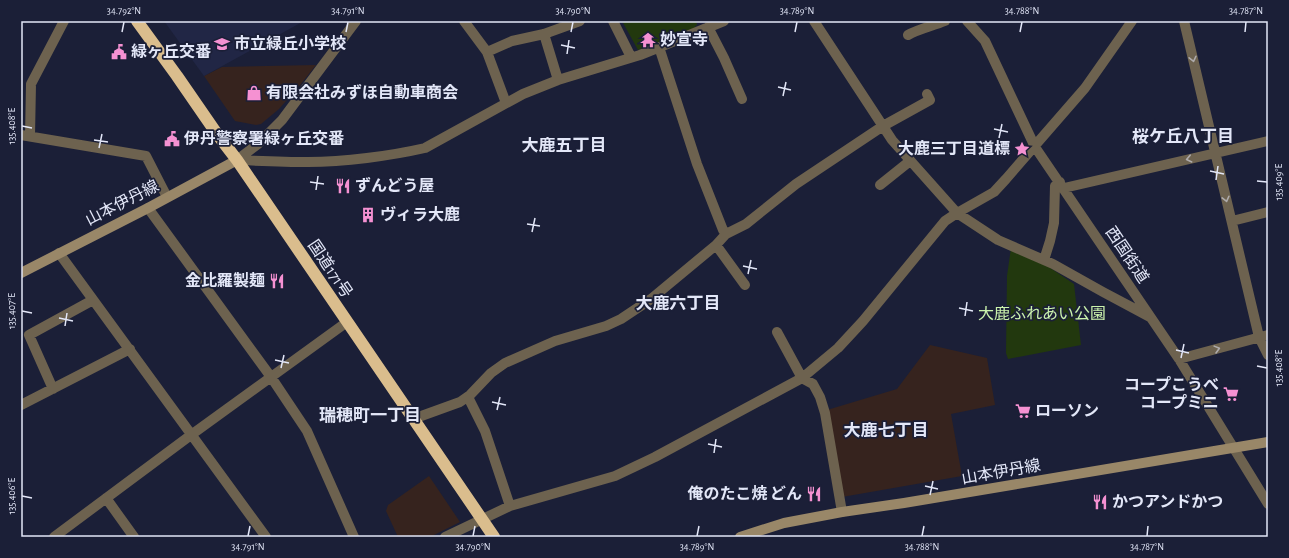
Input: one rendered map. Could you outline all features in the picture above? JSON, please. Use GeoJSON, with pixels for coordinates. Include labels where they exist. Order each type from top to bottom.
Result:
{"type":"FeatureCollection","features":[{"type":"Feature","properties":{"kind":"highway","name":"国道171号"},"geometry":{"type":"LineString","coordinates":[[137,21],[237,160],[494,537]]}},
{"type":"Feature","properties":{"kind":"main road","name":"山本伊丹線"},"geometry":{"type":"LineString","coordinates":[[21,273],[148,208],[237,160]]}},
{"type":"Feature","properties":{"kind":"main road","name":"山本伊丹線"},"geometry":{"type":"LineString","coordinates":[[740,537],[784,523],[842,512],[1268,442]]}},
{"type":"Feature","properties":{"kind":"street"},"geometry":{"type":"LineString","coordinates":[[64,21],[26,86],[25,136],[146,156],[167,197]]}},
{"type":"Feature","properties":{"kind":"street"},"geometry":{"type":"LineString","coordinates":[[237,160],[258,144],[282,120],[356,21]]}},
{"type":"Feature","properties":{"kind":"street"},"geometry":{"type":"LineString","coordinates":[[464,21],[487,52],[506,104]]}},
{"type":"Feature","properties":{"kind":"street"},"geometry":{"type":"LineString","coordinates":[[487,52],[512,41],[544,34],[580,21]]}},
{"type":"Feature","properties":{"kind":"street"},"geometry":{"type":"LineString","coordinates":[[613,21],[631,57]]}},
{"type":"Feature","properties":{"kind":"street"},"geometry":{"type":"LineString","coordinates":[[237,160],[309,162],[338,161],[410,152],[425,148],[523,94],[558,80],[659,47],[724,21]]}},
{"type":"Feature","properties":{"kind":"street"},"geometry":{"type":"LineString","coordinates":[[814,21],[892,140],[957,212],[998,240],[1044,260],[1152,318]]}},
{"type":"Feature","properties":{"kind":"street"},"geometry":{"type":"LineString","coordinates":[[908,35],[917,30],[945,21]]}},
{"type":"Feature","properties":{"kind":"street","name":"西国街道"},"geometry":{"type":"LineString","coordinates":[[967,21],[985,42],[1035,147],[1179,359],[1268,504]]}},
{"type":"Feature","properties":{"kind":"street"},"geometry":{"type":"LineString","coordinates":[[445,537],[510,506],[615,476],[655,457],[802,378],[838,348],[863,321],[945,221],[957,212],[994,192],[1035,147],[1085,88],[1132,21]]}},
{"type":"Feature","properties":{"kind":"street"},"geometry":{"type":"LineString","coordinates":[[1184,21],[1214,153],[1268,355]]}},
{"type":"Feature","properties":{"kind":"street"},"geometry":{"type":"LineString","coordinates":[[708,27],[724,58],[742,99]]}},
{"type":"Feature","properties":{"kind":"street"},"geometry":{"type":"LineString","coordinates":[[544,34],[558,80]]}},
{"type":"Feature","properties":{"kind":"street"},"geometry":{"type":"LineString","coordinates":[[659,47],[697,164],[723,230],[726,234]]}},
{"type":"Feature","properties":{"kind":"street"},"geometry":{"type":"LineString","coordinates":[[413,419],[460,402],[468,397],[492,373],[505,363],[555,342],[606,326],[621,319],[651,299],[716,245],[726,234],[746,224],[796,184],[882,126],[930,100]]}},
{"type":"Feature","properties":{"kind":"street"},"geometry":{"type":"LineString","coordinates":[[1044,260],[1054,223],[1055,186],[1268,141]]}},
{"type":"Feature","properties":{"kind":"street"},"geometry":{"type":"LineString","coordinates":[[880,185],[910,160]]}},
{"type":"Feature","properties":{"kind":"street"},"geometry":{"type":"LineString","coordinates":[[148,208],[271,377],[307,431],[354,537]]}},
{"type":"Feature","properties":{"kind":"street"},"geometry":{"type":"LineString","coordinates":[[1232,221],[1268,212]]}},
{"type":"Feature","properties":{"kind":"street"},"geometry":{"type":"LineString","coordinates":[[716,245],[745,285]]}},
{"type":"Feature","properties":{"kind":"street"},"geometry":{"type":"LineString","coordinates":[[59,253],[266,537]]}},
{"type":"Feature","properties":{"kind":"street"},"geometry":{"type":"LineString","coordinates":[[53,388],[29,334],[93,300]]}},
{"type":"Feature","properties":{"kind":"street"},"geometry":{"type":"LineString","coordinates":[[54,537],[347,322]]}},
{"type":"Feature","properties":{"kind":"street"},"geometry":{"type":"LineString","coordinates":[[777,332],[802,378],[813,384],[820,397],[825,413],[842,512]]}},
{"type":"Feature","properties":{"kind":"street"},"geometry":{"type":"LineString","coordinates":[[1179,359],[1263,336]]}},
{"type":"Feature","properties":{"kind":"street"},"geometry":{"type":"LineString","coordinates":[[21,405],[130,349]]}},
{"type":"Feature","properties":{"kind":"street"},"geometry":{"type":"LineString","coordinates":[[468,397],[485,431],[510,506]]}},
{"type":"Feature","properties":{"kind":"street"},"geometry":{"type":"LineString","coordinates":[[106,498],[134,537]]}},
{"type":"Feature","properties":{"kind":"shaded area","name":"市立緑丘小学校"},"geometry":{"type":"Polygon","coordinates":[[[164,21],[304,21],[204,76],[164,21]]]}},
{"type":"Feature","properties":{"kind":"shaded area","name":"有限会社みずほ自動車商会"},"geometry":{"type":"Polygon","coordinates":[[[316,65],[279,109],[261,124],[256,125],[235,121],[204,76],[222,67],[316,65]]]}},
{"type":"Feature","properties":{"kind":"shaded area"},"geometry":{"type":"Polygon","coordinates":[[[930,345],[987,358],[995,405],[951,414],[962,476],[842,497],[827,410],[897,389],[930,345]]]}},
{"type":"Feature","properties":{"kind":"shaded area"},"geometry":{"type":"Polygon","coordinates":[[[429,476],[460,522],[430,537],[398,537],[386,511],[388,505],[429,476]]]}},
{"type":"Feature","properties":{"kind":"green space","name":"妙宣寺"},"geometry":{"type":"Polygon","coordinates":[[[622,21],[696,21],[697,25],[695,26],[696,28],[638,50],[622,21]]]}},
{"type":"Feature","properties":{"kind":"green space","name":"大鹿ふれあい公園"},"geometry":{"type":"Polygon","coordinates":[[[1011,248],[1043,263],[1074,284],[1081,345],[1008,359],[1006,353],[1007,276],[1011,248]]]}},
{"type":"Feature","properties":{"kind":"place","name":"妙宣寺"},"geometry":{"type":"Point","coordinates":[648,40]}},
{"type":"Feature","properties":{"kind":"place","name":"市立緑丘小学校"},"geometry":{"type":"Point","coordinates":[222,44]}},
{"type":"Feature","properties":{"kind":"place","name":"緑ヶ丘交番"},"geometry":{"type":"Point","coordinates":[119,52]}},
{"type":"Feature","properties":{"kind":"place","name":"有限会社みずほ自動車商会"},"geometry":{"type":"Point","coordinates":[254,93]}},
{"type":"Feature","properties":{"kind":"place","name":"伊丹警察署緑ヶ丘交番"},"geometry":{"type":"Point","coordinates":[172,139]}},
{"type":"Feature","properties":{"kind":"place","name":"大鹿三丁目道標"},"geometry":{"type":"Point","coordinates":[1022,149]}},
{"type":"Feature","properties":{"kind":"place","name":"ずんどう屋"},"geometry":{"type":"Point","coordinates":[343,186]}},
{"type":"Feature","properties":{"kind":"place","name":"ヴィラ大鹿"},"geometry":{"type":"Point","coordinates":[368,215]}},
{"type":"Feature","properties":{"kind":"place","name":"金比羅製麺"},"geometry":{"type":"Point","coordinates":[277,281]}},
{"type":"Feature","properties":{"kind":"place","name":"コープこうべ コープミニ"},"geometry":{"type":"Point","coordinates":[1231,394]}},
{"type":"Feature","properties":{"kind":"place","name":"ローソン"},"geometry":{"type":"Point","coordinates":[1023,411]}},
{"type":"Feature","properties":{"kind":"place","name":"俺のたこ焼 どん"},"geometry":{"type":"Point","coordinates":[814,494]}},
{"type":"Feature","properties":{"kind":"place","name":"かつアンドかつ"},"geometry":{"type":"Point","coordinates":[1100,502]}},
{"type":"Feature","properties":{"kind":"district","name":"桜ケ丘八丁目"},"geometry":{"type":"Point","coordinates":[1183,136]}},
{"type":"Feature","properties":{"kind":"district","name":"大鹿五丁目"},"geometry":{"type":"Point","coordinates":[564,145]}},
{"type":"Feature","properties":{"kind":"district","name":"大鹿六丁目"},"geometry":{"type":"Point","coordinates":[678,303]}},
{"type":"Feature","properties":{"kind":"district","name":"瑞穂町一丁目"},"geometry":{"type":"Point","coordinates":[370,415]}},
{"type":"Feature","properties":{"kind":"district","name":"大鹿七丁目"},"geometry":{"type":"Point","coordinates":[886,430]}}]}
